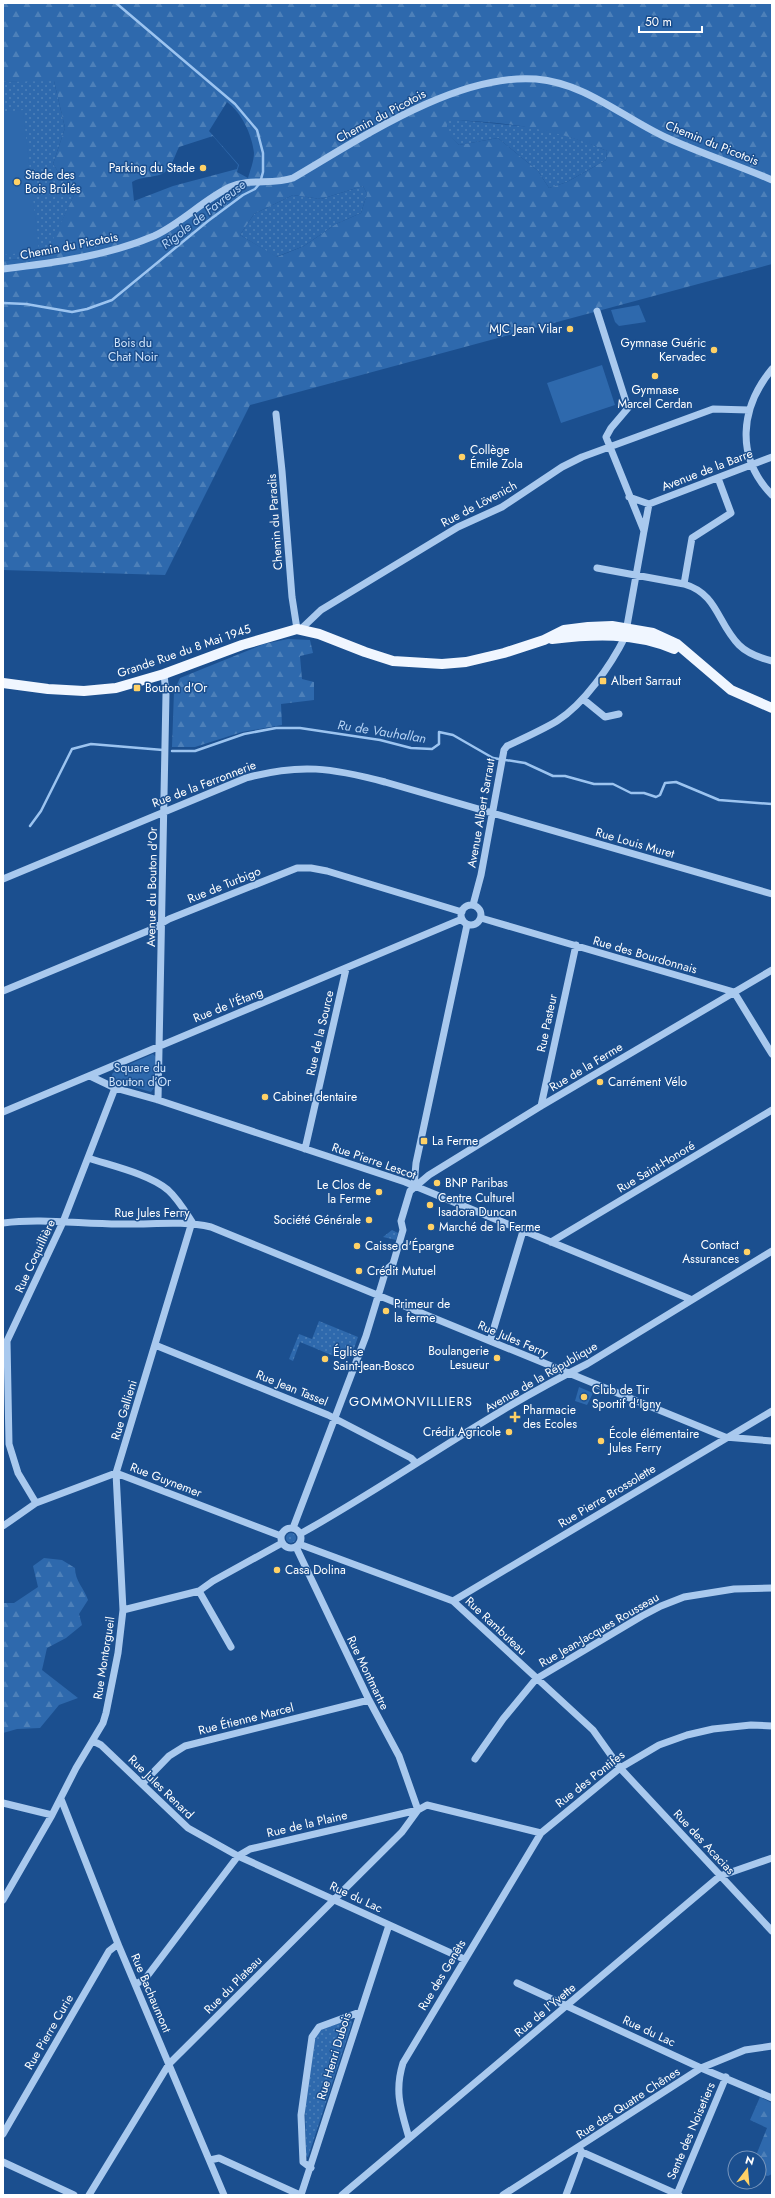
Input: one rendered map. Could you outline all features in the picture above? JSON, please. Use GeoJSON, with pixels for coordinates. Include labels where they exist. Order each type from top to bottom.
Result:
{"type":"FeatureCollection","features":[{"type":"Feature","properties":{"kind":"main road"},"geometry":{"type":"LineString","coordinates":[[299,629],[319,634],[393,661],[419,663],[466,662],[504,653],[544,640],[626,632],[669,647],[694,658],[732,690],[772,708]]}},
{"type":"Feature","properties":{"kind":"main road","name":"Grande Rue du 8 Mai 1945"},"geometry":{"type":"LineString","coordinates":[[3,683],[48,689],[84,691],[116,688],[164,674],[242,645],[299,629]]}},
{"type":"Feature","properties":{"kind":"street","name":"Chemin du Picotois"},"geometry":{"type":"LineString","coordinates":[[3,269],[40,265],[112,250],[133,243],[170,227],[230,187],[255,182],[283,181],[293,178],[359,139],[440,97],[504,80],[518,79],[545,81],[586,93],[664,136],[772,180]]}},
{"type":"Feature","properties":{"kind":"street"},"geometry":{"type":"LineString","coordinates":[[597,311],[628,408],[611,428],[606,437],[644,531]]}},
{"type":"Feature","properties":{"kind":"street"},"geometry":{"type":"LineString","coordinates":[[772,369],[758,388],[749,410],[746,425],[747,444],[752,465],[758,477],[772,495]]}},
{"type":"Feature","properties":{"kind":"street","name":"Rue de Lövenich"},"geometry":{"type":"LineString","coordinates":[[299,629],[321,610],[458,527],[502,507],[562,467],[582,456],[611,447],[713,409],[749,410]]}},
{"type":"Feature","properties":{"kind":"street","name":"Chemin du Paradis"},"geometry":{"type":"LineString","coordinates":[[276,414],[292,597],[299,629]]}},
{"type":"Feature","properties":{"kind":"street","name":"Avenue de la Barre"},"geometry":{"type":"LineString","coordinates":[[649,504],[772,457]]}},
{"type":"Feature","properties":{"kind":"street"},"geometry":{"type":"LineString","coordinates":[[684,584],[692,538],[731,513],[718,478]]}},
{"type":"Feature","properties":{"kind":"street"},"geometry":{"type":"LineString","coordinates":[[626,632],[649,504],[629,497]]}},
{"type":"Feature","properties":{"kind":"street"},"geometry":{"type":"LineString","coordinates":[[597,568],[684,584],[698,589],[706,595],[739,645],[755,656],[772,661]]}},
{"type":"Feature","properties":{"kind":"street","name":"Avenue Albert Sarraut"},"geometry":{"type":"LineString","coordinates":[[473,905],[481,875],[500,759],[507,746],[558,720],[582,699],[619,648],[626,632]]}},
{"type":"Feature","properties":{"kind":"street","name":"Avenue du Bouton d'Or"},"geometry":{"type":"LineString","coordinates":[[158,1100],[166,694],[164,674]]}},
{"type":"Feature","properties":{"kind":"street"},"geometry":{"type":"LineString","coordinates":[[582,699],[605,717],[619,714]]}},
{"type":"Feature","properties":{"kind":"street","name":"Rue de la Ferronnerie"},"geometry":{"type":"LineString","coordinates":[[3,879],[246,778],[294,768],[318,768],[359,775],[492,813]]}},
{"type":"Feature","properties":{"kind":"street","name":"Rue Louis Muret"},"geometry":{"type":"LineString","coordinates":[[492,813],[772,894]]}},
{"type":"Feature","properties":{"kind":"street","name":"Rue de Turbigo"},"geometry":{"type":"LineString","coordinates":[[3,991],[162,923],[297,868],[312,868],[327,871],[464,919]]}},
{"type":"Feature","properties":{"kind":"street"},"geometry":{"type":"LineString","coordinates":[[294,1528],[335,1418],[363,1335],[379,1296],[386,1270],[393,1264],[403,1230],[401,1221],[410,1192],[414,1186],[416,1163],[464,919],[465,907],[473,905],[481,912],[481,918],[476,925],[464,919]]}},
{"type":"Feature","properties":{"kind":"street","name":"Rue des Bourdonnais"},"geometry":{"type":"LineString","coordinates":[[481,918],[734,992]]}},
{"type":"Feature","properties":{"kind":"street","name":"Rue de l'Étang"},"geometry":{"type":"LineString","coordinates":[[3,1112],[464,919]]}},
{"type":"Feature","properties":{"kind":"street","name":"Rue Pasteur"},"geometry":{"type":"LineString","coordinates":[[541,1106],[576,945]]}},
{"type":"Feature","properties":{"kind":"street","name":"Rue de la Source"},"geometry":{"type":"LineString","coordinates":[[305,1149],[346,969]]}},
{"type":"Feature","properties":{"kind":"street","name":"Rue de la Ferme"},"geometry":{"type":"LineString","coordinates":[[414,1186],[429,1175],[541,1106],[772,970]]}},
{"type":"Feature","properties":{"kind":"street"},"geometry":{"type":"LineString","coordinates":[[734,992],[772,1054]]}},
{"type":"Feature","properties":{"kind":"street","name":"Rue Pierre Lescot"},"geometry":{"type":"LineString","coordinates":[[90,1076],[115,1088],[158,1100],[414,1186],[690,1299]]}},
{"type":"Feature","properties":{"kind":"street","name":"Rue Coquillière"},"geometry":{"type":"LineString","coordinates":[[36,1504],[18,1473],[10,1444],[5,1343],[63,1222],[115,1088]]}},
{"type":"Feature","properties":{"kind":"street","name":"Rue Saint-Honoré"},"geometry":{"type":"LineString","coordinates":[[551,1242],[772,1110]]}},
{"type":"Feature","properties":{"kind":"street"},"geometry":{"type":"LineString","coordinates":[[88,1158],[154,1181],[168,1190],[192,1222]]}},
{"type":"Feature","properties":{"kind":"street","name":"Rue Jules Ferry"},"geometry":{"type":"LineString","coordinates":[[3,1223],[63,1222],[169,1225],[192,1222],[211,1227],[360,1291],[379,1296],[726,1437],[772,1441]]}},
{"type":"Feature","properties":{"kind":"street","name":"Rue Gallieni"},"geometry":{"type":"LineString","coordinates":[[123,1610],[116,1473],[192,1222]]}},
{"type":"Feature","properties":{"kind":"street"},"geometry":{"type":"LineString","coordinates":[[490,1341],[523,1231]]}},
{"type":"Feature","properties":{"kind":"street","name":"Avenue de la République"},"geometry":{"type":"LineString","coordinates":[[300,1534],[397,1477],[416,1463],[568,1373],[587,1364],[690,1299],[772,1251]]}},
{"type":"Feature","properties":{"kind":"street","name":"Rue Jean Tassel"},"geometry":{"type":"LineString","coordinates":[[155,1345],[335,1418],[411,1458],[416,1463]]}},
{"type":"Feature","properties":{"kind":"street","name":"Rue Pierre Brossolette"},"geometry":{"type":"LineString","coordinates":[[453,1600],[772,1411]]}},
{"type":"Feature","properties":{"kind":"street","name":"Rue Guynemer"},"geometry":{"type":"LineString","coordinates":[[3,1526],[36,1504],[116,1473],[281,1540]]}},
{"type":"Feature","properties":{"kind":"street"},"geometry":{"type":"LineString","coordinates":[[294,1528],[300,1534],[298,1546],[288,1548],[281,1540],[285,1530],[294,1528]]}},
{"type":"Feature","properties":{"kind":"street","name":"Rue Montorgueil"},"geometry":{"type":"LineString","coordinates":[[3,1900],[61,1799],[76,1768],[93,1741],[106,1713],[118,1653],[123,1610],[199,1591],[281,1540]]}},
{"type":"Feature","properties":{"kind":"street","name":"Rue Rambuteau"},"geometry":{"type":"LineString","coordinates":[[298,1546],[453,1600],[536,1679],[593,1730],[620,1768]]}},
{"type":"Feature","properties":{"kind":"street","name":"Rue Montmartre"},"geometry":{"type":"LineString","coordinates":[[298,1546],[369,1700],[399,1756],[418,1810]]}},
{"type":"Feature","properties":{"kind":"street","name":"Rue Jean-Jacques Rousseau"},"geometry":{"type":"LineString","coordinates":[[475,1759],[503,1718],[536,1679],[661,1606],[684,1597],[713,1592],[772,1588]]}},
{"type":"Feature","properties":{"kind":"street"},"geometry":{"type":"LineString","coordinates":[[199,1591],[231,1647]]}},
{"type":"Feature","properties":{"kind":"street","name":"Rue Étienne Marcel"},"geometry":{"type":"LineString","coordinates":[[142,1784],[169,1756],[185,1746],[369,1700]]}},
{"type":"Feature","properties":{"kind":"street","name":"Rue des Pontifes"},"geometry":{"type":"LineString","coordinates":[[541,1833],[620,1768],[659,1745],[687,1735],[729,1727],[751,1725],[772,1726]]}},
{"type":"Feature","properties":{"kind":"street","name":"Rue Jules Renard"},"geometry":{"type":"LineString","coordinates":[[93,1741],[101,1745],[188,1828],[238,1856]]}},
{"type":"Feature","properties":{"kind":"street","name":"Rue des Acacias"},"geometry":{"type":"LineString","coordinates":[[620,1768],[772,1931]]}},
{"type":"Feature","properties":{"kind":"street","name":"Rue Bachaumont"},"geometry":{"type":"LineString","coordinates":[[61,1799],[118,1944],[224,2195]]}},
{"type":"Feature","properties":{"kind":"street"},"geometry":{"type":"LineString","coordinates":[[3,1803],[52,1815]]}},
{"type":"Feature","properties":{"kind":"street","name":"Rue de la Plaine"},"geometry":{"type":"LineString","coordinates":[[136,1984],[145,1979],[238,1856],[250,1849],[418,1810],[427,1805],[541,1833]]}},
{"type":"Feature","properties":{"kind":"street","name":"Rue du Plateau"},"geometry":{"type":"LineString","coordinates":[[89,2195],[169,2064],[402,1832],[418,1810]]}},
{"type":"Feature","properties":{"kind":"street","name":"Rue des Genêts"},"geometry":{"type":"LineString","coordinates":[[409,2138],[398,2099],[398,2079],[403,2063],[464,1959],[541,1833]]}},
{"type":"Feature","properties":{"kind":"street","name":"Rue du Lac"},"geometry":{"type":"LineString","coordinates":[[238,1856],[464,1959]]}},
{"type":"Feature","properties":{"kind":"street","name":"Rue de l'Yvette"},"geometry":{"type":"LineString","coordinates":[[342,2195],[720,1876],[772,1858]]}},
{"type":"Feature","properties":{"kind":"street","name":"Rue Henri Dubois"},"geometry":{"type":"LineString","coordinates":[[301,2195],[389,1925]]}},
{"type":"Feature","properties":{"kind":"street","name":"Rue Pierre Curie"},"geometry":{"type":"LineString","coordinates":[[3,2134],[109,1951],[118,1944]]}},
{"type":"Feature","properties":{"kind":"street","name":"Rue du Lac"},"geometry":{"type":"LineString","coordinates":[[517,1983],[568,2005],[701,2068],[726,2077],[772,2098]]}},
{"type":"Feature","properties":{"kind":"street"},"geometry":{"type":"LineString","coordinates":[[311,2168],[304,2162],[301,2115],[312,2037],[319,2027],[360,2012]]}},
{"type":"Feature","properties":{"kind":"street","name":"Rue des Quatre Chênes"},"geometry":{"type":"LineString","coordinates":[[503,2195],[580,2150],[701,2068],[745,2050],[772,2046]]}},
{"type":"Feature","properties":{"kind":"street","name":"Sente des Noisetiers"},"geometry":{"type":"LineString","coordinates":[[678,2194],[726,2077]]}},
{"type":"Feature","properties":{"kind":"street"},"geometry":{"type":"LineString","coordinates":[[566,2195],[580,2150],[678,2194]]}},
{"type":"Feature","properties":{"kind":"street"},"geometry":{"type":"LineString","coordinates":[[210,2160],[219,2158],[301,2195]]}},
{"type":"Feature","properties":{"kind":"street"},"geometry":{"type":"LineString","coordinates":[[3,2162],[74,2195]]}},
{"type":"Feature","properties":{"kind":"green space","name":"Bois du Chat Noir"},"geometry":{"type":"Polygon","coordinates":[[[3,3],[772,3],[772,264],[250,405],[165,575],[3,570],[3,261],[42,256],[47,252],[74,195],[53,164],[65,128],[54,81],[3,82],[3,3]],[[227,102],[209,131],[239,165],[237,172],[248,178],[253,163],[253,146],[249,132],[242,118],[227,102]],[[448,120],[446,131],[459,145],[498,138],[538,171],[549,188],[567,182],[606,160],[607,151],[588,143],[549,132],[509,124],[448,120]],[[213,136],[179,147],[170,166],[165,172],[132,182],[134,201],[173,186],[237,169],[238,165],[213,136]],[[363,186],[321,199],[293,195],[254,214],[240,235],[277,257],[304,246],[336,224],[361,213],[367,194],[363,186]]]}},
{"type":"Feature","properties":{"kind":"green space"},"geometry":{"type":"Polygon","coordinates":[[[54,81],[65,128],[53,164],[74,195],[48,252],[42,256],[3,261],[3,82],[54,81]]]}},
{"type":"Feature","properties":{"kind":"green space","name":"Stade des Bois Brûlés"},"geometry":{"type":"Polygon","coordinates":[[[23,110],[39,251],[3,255],[3,112],[23,110]]]}},
{"type":"Feature","properties":{"kind":"green space"},"geometry":{"type":"Polygon","coordinates":[[[448,119],[541,128],[586,142],[607,151],[606,160],[567,182],[549,188],[538,171],[498,138],[459,145],[445,131],[448,119]]]}},
{"type":"Feature","properties":{"kind":"green space"},"geometry":{"type":"Polygon","coordinates":[[[363,186],[367,194],[361,213],[336,224],[304,246],[276,257],[240,235],[254,214],[293,195],[321,199],[363,186]]]}},
{"type":"Feature","properties":{"kind":"green space"},"geometry":{"type":"Polygon","coordinates":[[[639,305],[646,322],[619,326],[615,322],[611,310],[639,305]]]}},
{"type":"Feature","properties":{"kind":"green space"},"geometry":{"type":"Polygon","coordinates":[[[602,365],[615,405],[561,423],[547,383],[602,365]]]}},
{"type":"Feature","properties":{"kind":"green space"},"geometry":{"type":"Polygon","coordinates":[[[288,639],[310,640],[313,653],[300,656],[302,679],[314,682],[314,700],[281,704],[282,725],[242,732],[195,747],[172,747],[174,691],[180,678],[264,644],[288,639]]]}},
{"type":"Feature","properties":{"kind":"green space","name":"Square du Bouton d’Or"},"geometry":{"type":"Polygon","coordinates":[[[153,1054],[156,1057],[154,1088],[151,1092],[120,1083],[112,1079],[112,1074],[116,1070],[153,1054]]]}},
{"type":"Feature","properties":{"kind":"green space"},"geometry":{"type":"Polygon","coordinates":[[[392,1230],[398,1233],[396,1240],[383,1237],[392,1230]]]}},
{"type":"Feature","properties":{"kind":"green space"},"geometry":{"type":"Polygon","coordinates":[[[319,1321],[358,1337],[351,1357],[341,1359],[300,1342],[293,1361],[289,1359],[299,1334],[312,1339],[319,1321]]]}},
{"type":"Feature","properties":{"kind":"green space","name":"Club de Tir Sportif d'Igny"},"geometry":{"type":"Polygon","coordinates":[[[579,1387],[593,1393],[587,1405],[575,1401],[579,1387]]]}},
{"type":"Feature","properties":{"kind":"green space"},"geometry":{"type":"Polygon","coordinates":[[[289,1533],[293,1533],[295,1534],[295,1542],[289,1543],[286,1540],[286,1536],[289,1533]]]}},
{"type":"Feature","properties":{"kind":"green space"},"geometry":{"type":"Polygon","coordinates":[[[44,1558],[62,1560],[75,1568],[76,1577],[88,1600],[79,1614],[82,1625],[66,1638],[47,1648],[42,1670],[78,1698],[59,1705],[40,1728],[17,1729],[3,1733],[3,1603],[14,1603],[38,1587],[33,1566],[44,1558]]]}},
{"type":"Feature","properties":{"kind":"green space"},"geometry":{"type":"Polygon","coordinates":[[[351,2019],[352,2023],[308,2157],[306,2156],[305,2104],[316,2035],[322,2029],[351,2019]]]}},
{"type":"Feature","properties":{"kind":"green space"},"geometry":{"type":"Polygon","coordinates":[[[760,2097],[772,2103],[772,2174],[768,2176],[767,2150],[758,2150],[767,2128],[750,2120],[760,2097]]]}},
{"type":"Feature","properties":{"kind":"waterway","name":"Rigole de Favreuse"},"geometry":{"type":"LineString","coordinates":[[3,303],[26,304],[72,312],[87,309],[112,300],[208,221],[243,195],[255,189],[260,183],[263,172],[263,153],[257,130],[235,104],[116,3]]}},
{"type":"Feature","properties":{"kind":"waterway","name":"Ru de Vauhallan"},"geometry":{"type":"LineString","coordinates":[[172,751],[195,751],[244,734],[276,728],[300,728],[380,740],[411,748],[432,749],[439,744],[439,732],[453,735],[493,758],[525,763],[553,776],[565,776],[594,784],[613,784],[631,793],[644,793],[656,797],[660,795],[665,783],[676,782],[719,800],[772,804]]}},
{"type":"Feature","properties":{"kind":"waterway","name":"Ru de Vauhallan"},"geometry":{"type":"LineString","coordinates":[[30,826],[41,811],[72,749],[91,744],[163,750]]}},
{"type":"Feature","properties":{"kind":"place","name":"Parking du Stade"},"geometry":{"type":"Point","coordinates":[203,168]}},
{"type":"Feature","properties":{"kind":"place","name":"Stade des Bois Brûlés"},"geometry":{"type":"Point","coordinates":[17,182]}},
{"type":"Feature","properties":{"kind":"place","name":"MJC Jean Vilar"},"geometry":{"type":"Point","coordinates":[570,329]}},
{"type":"Feature","properties":{"kind":"place","name":"Gymnase Guéric Kervadec"},"geometry":{"type":"Point","coordinates":[714,350]}},
{"type":"Feature","properties":{"kind":"place","name":"Gymnase Marcel Cerdan"},"geometry":{"type":"Point","coordinates":[655,376]}},
{"type":"Feature","properties":{"kind":"place","name":"Collège Émile Zola"},"geometry":{"type":"Point","coordinates":[462,457]}},
{"type":"Feature","properties":{"kind":"place","name":"Albert Sarraut"},"geometry":{"type":"Point","coordinates":[603,681]}},
{"type":"Feature","properties":{"kind":"place","name":"Bouton d'Or"},"geometry":{"type":"Point","coordinates":[137,688]}},
{"type":"Feature","properties":{"kind":"place","name":"Carrément Vélo"},"geometry":{"type":"Point","coordinates":[600,1082]}},
{"type":"Feature","properties":{"kind":"place","name":"Cabinet dentaire"},"geometry":{"type":"Point","coordinates":[265,1097]}},
{"type":"Feature","properties":{"kind":"place","name":"La Ferme"},"geometry":{"type":"Point","coordinates":[424,1141]}},
{"type":"Feature","properties":{"kind":"place","name":"BNP Paribas"},"geometry":{"type":"Point","coordinates":[437,1183]}},
{"type":"Feature","properties":{"kind":"place","name":"Le Clos de la Ferme"},"geometry":{"type":"Point","coordinates":[379,1192]}},
{"type":"Feature","properties":{"kind":"place","name":"Centre Culturel Isadora Duncan"},"geometry":{"type":"Point","coordinates":[430,1205]}},
{"type":"Feature","properties":{"kind":"place","name":"Société Générale"},"geometry":{"type":"Point","coordinates":[369,1220]}},
{"type":"Feature","properties":{"kind":"place","name":"Marché de la Ferme"},"geometry":{"type":"Point","coordinates":[431,1227]}},
{"type":"Feature","properties":{"kind":"place","name":"Caisse d'Épargne"},"geometry":{"type":"Point","coordinates":[357,1246]}},
{"type":"Feature","properties":{"kind":"place","name":"Contact Assurances"},"geometry":{"type":"Point","coordinates":[747,1252]}},
{"type":"Feature","properties":{"kind":"place","name":"Crédit Mutuel"},"geometry":{"type":"Point","coordinates":[359,1271]}},
{"type":"Feature","properties":{"kind":"place","name":"Primeur de la ferme"},"geometry":{"type":"Point","coordinates":[386,1311]}},
{"type":"Feature","properties":{"kind":"place","name":"Boulangerie Lesueur"},"geometry":{"type":"Point","coordinates":[497,1358]}},
{"type":"Feature","properties":{"kind":"place","name":"Église Saint-Jean-Bosco"},"geometry":{"type":"Point","coordinates":[325,1359]}},
{"type":"Feature","properties":{"kind":"place","name":"Club de Tir Sportif d'Igny"},"geometry":{"type":"Point","coordinates":[584,1397]}},
{"type":"Feature","properties":{"kind":"place","name":"Pharmacie des Ecoles"},"geometry":{"type":"Point","coordinates":[515,1417]}},
{"type":"Feature","properties":{"kind":"place","name":"Crédit Agricole"},"geometry":{"type":"Point","coordinates":[509,1432]}},
{"type":"Feature","properties":{"kind":"place","name":"École élémentaire Jules Ferry"},"geometry":{"type":"Point","coordinates":[601,1441]}},
{"type":"Feature","properties":{"kind":"place","name":"Casa Dolina"},"geometry":{"type":"Point","coordinates":[277,1570]}},
{"type":"Feature","properties":{"kind":"district","name":"GOMMONVILLIERS"},"geometry":{"type":"Point","coordinates":[411,1401]}}]}
